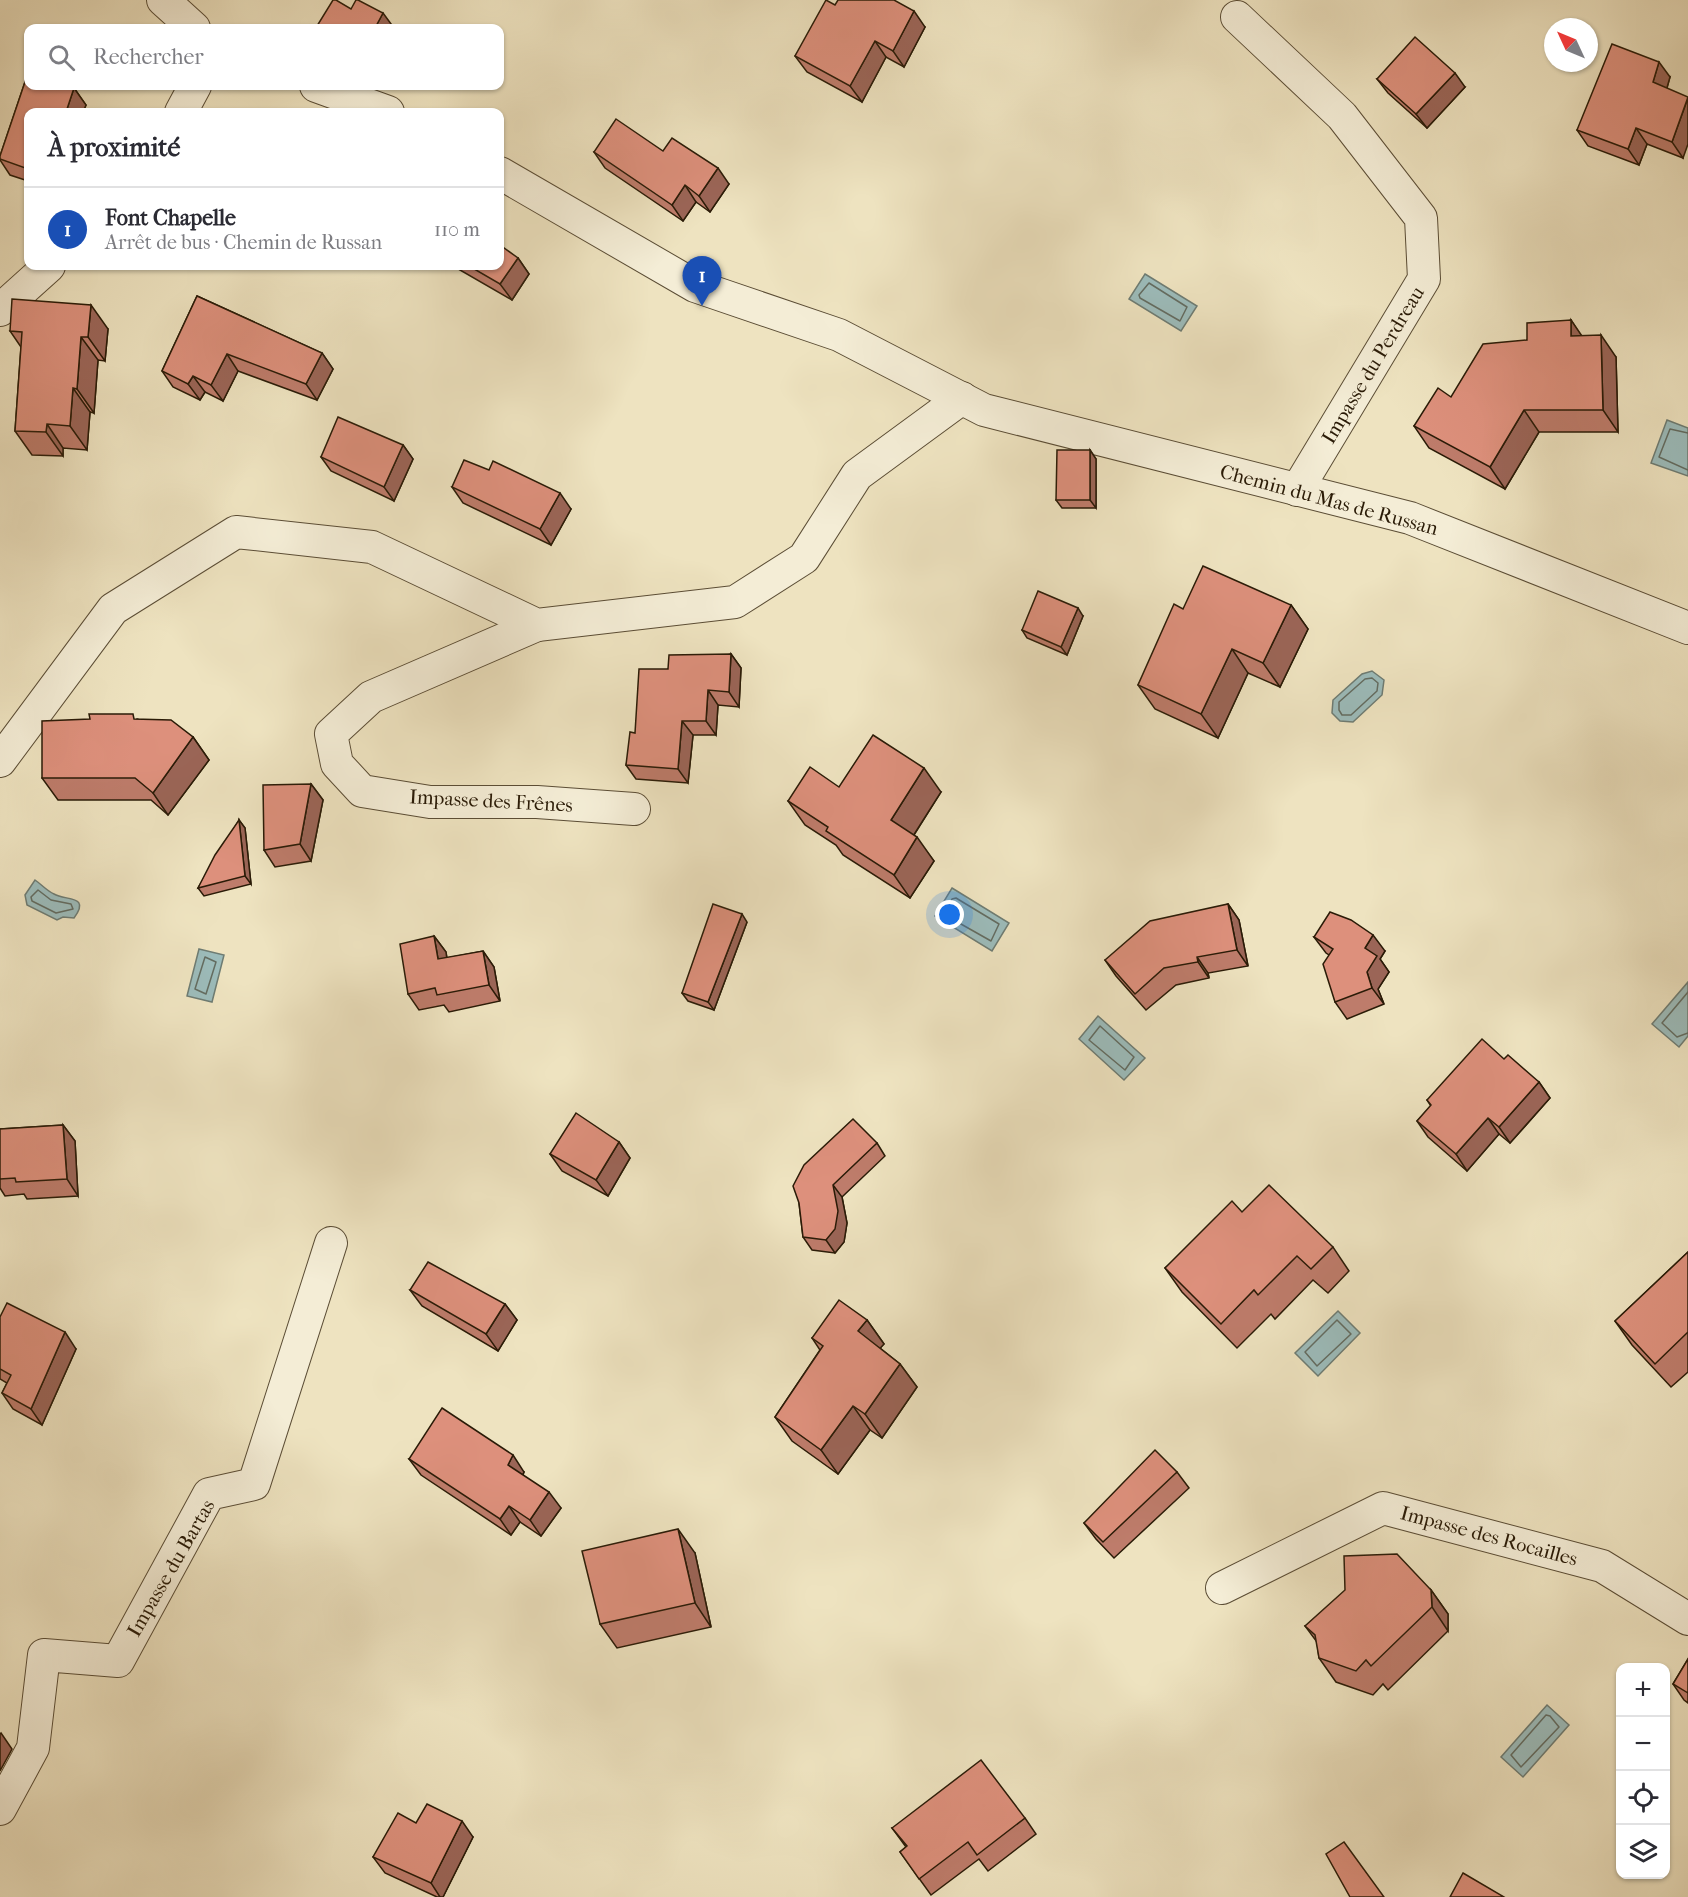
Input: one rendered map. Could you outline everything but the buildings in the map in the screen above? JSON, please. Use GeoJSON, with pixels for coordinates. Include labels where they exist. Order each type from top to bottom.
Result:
{"type":"FeatureCollection","features":[{"type":"Feature","properties":{"kind":"street"},"geometry":{"type":"LineString","coordinates":[[163,0],[190,24]]}},
{"type":"Feature","properties":{"kind":"street","name":"Impasse du Perdreau"},"geometry":{"type":"LineString","coordinates":[[1237,16],[1342,116],[1421,218],[1424,279],[1298,490]]}},
{"type":"Feature","properties":{"kind":"street"},"geometry":{"type":"LineString","coordinates":[[183,108],[193,90]]}},
{"type":"Feature","properties":{"kind":"street"},"geometry":{"type":"LineString","coordinates":[[327,90],[377,108]]}},
{"type":"Feature","properties":{"kind":"street","name":"Chemin du Mas de Russan"},"geometry":{"type":"LineString","coordinates":[[504,175],[694,286],[839,335],[984,410],[1410,518],[1688,628]]}},
{"type":"Feature","properties":{"kind":"street"},"geometry":{"type":"LineString","coordinates":[[0,310],[45,270]]}},
{"type":"Feature","properties":{"kind":"street"},"geometry":{"type":"LineString","coordinates":[[0,761],[113,609],[236,532],[372,547],[537,625],[735,602],[804,558],[857,475],[962,398]]}},
{"type":"Feature","properties":{"kind":"street","name":"Impasse des Frênes"},"geometry":{"type":"LineString","coordinates":[[537,625],[371,697],[331,735],[337,764],[362,791],[430,802],[537,802],[634,809]]}},
{"type":"Feature","properties":{"kind":"street","name":"Impasse du Bartas"},"geometry":{"type":"LineString","coordinates":[[0,1809],[33,1748],[44,1655],[118,1661],[209,1494],[254,1484],[331,1243]]}},
{"type":"Feature","properties":{"kind":"street","name":"Impasse des Rocailles"},"geometry":{"type":"LineString","coordinates":[[1222,1588],[1383,1508],[1602,1566],[1688,1619]]}},
{"type":"Feature","properties":{"kind":"water"},"geometry":{"type":"Polygon","coordinates":[[[1145,274],[1197,306],[1181,331],[1129,299],[1145,274]]]}},
{"type":"Feature","properties":{"kind":"water"},"geometry":{"type":"Polygon","coordinates":[[[1667,420],[1688,428],[1688,476],[1651,463],[1667,420]]]}},
{"type":"Feature","properties":{"kind":"water"},"geometry":{"type":"Polygon","coordinates":[[[1372,671],[1384,680],[1382,695],[1353,722],[1340,721],[1332,713],[1333,700],[1362,674],[1372,671]]]}},
{"type":"Feature","properties":{"kind":"water"},"geometry":{"type":"Polygon","coordinates":[[[35,880],[51,893],[78,902],[79,911],[74,918],[63,917],[57,920],[27,905],[25,895],[35,880]]]}},
{"type":"Feature","properties":{"kind":"water"},"geometry":{"type":"Polygon","coordinates":[[[952,888],[1009,923],[992,951],[935,916],[952,888]]]}},
{"type":"Feature","properties":{"kind":"water"},"geometry":{"type":"Polygon","coordinates":[[[199,949],[224,955],[212,1002],[187,996],[199,949]]]}},
{"type":"Feature","properties":{"kind":"water"},"geometry":{"type":"Polygon","coordinates":[[[1688,982],[1688,1036],[1679,1047],[1652,1024],[1688,982]]]}},
{"type":"Feature","properties":{"kind":"water"},"geometry":{"type":"Polygon","coordinates":[[[1098,1016],[1145,1058],[1124,1080],[1079,1039],[1098,1016]]]}},
{"type":"Feature","properties":{"kind":"water"},"geometry":{"type":"Polygon","coordinates":[[[1338,1311],[1360,1333],[1318,1376],[1295,1353],[1338,1311]]]}},
{"type":"Feature","properties":{"kind":"water"},"geometry":{"type":"Polygon","coordinates":[[[1547,1705],[1569,1725],[1523,1777],[1501,1757],[1547,1705]]]}},
{"type":"Feature","properties":{"kind":"place","name":"Font Chapelle"},"geometry":{"type":"Point","coordinates":[702,306]}}]}
